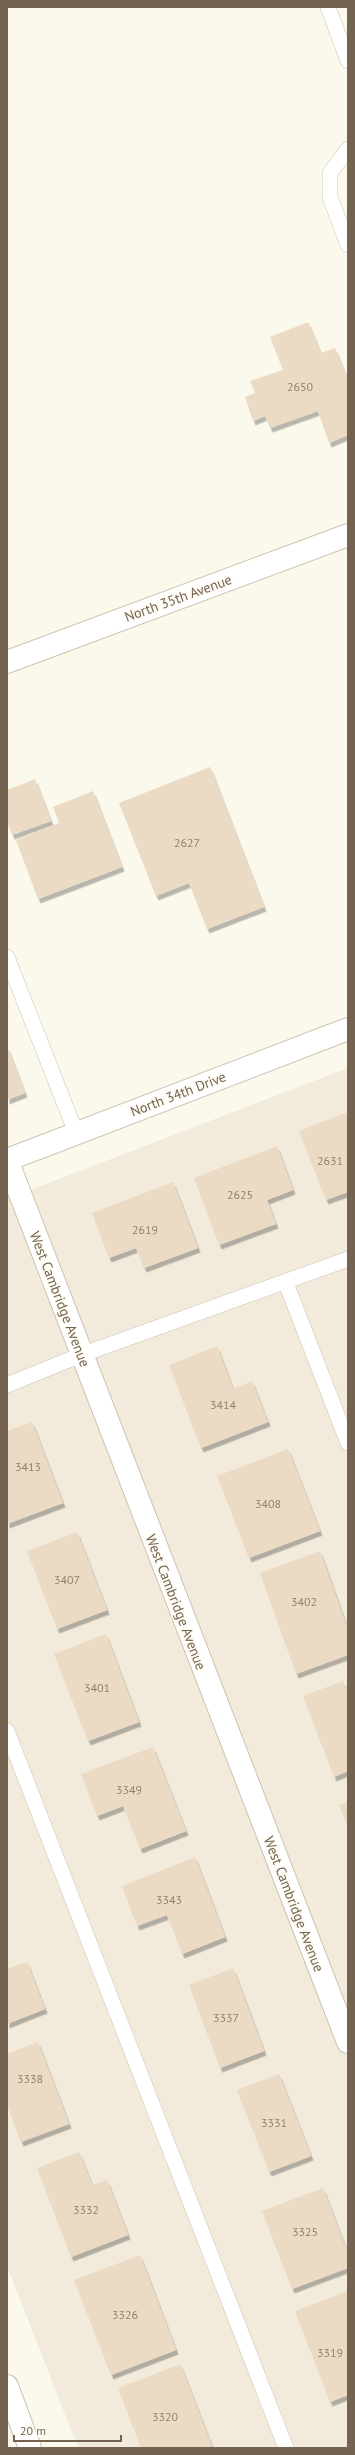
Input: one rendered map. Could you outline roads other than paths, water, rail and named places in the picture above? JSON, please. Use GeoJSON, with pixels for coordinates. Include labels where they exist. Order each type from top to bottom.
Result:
{"type":"FeatureCollection","features":[{"type":"Feature","properties":{"kind":"street","name":"North 35th Avenue"},"geometry":{"type":"LineString","coordinates":[[7,662],[348,535]]}},
{"type":"Feature","properties":{"kind":"street","name":"North 34th Drive"},"geometry":{"type":"LineString","coordinates":[[7,1160],[348,1029]]}},
{"type":"Feature","properties":{"kind":"street","name":"West Cambridge Avenue"},"geometry":{"type":"LineString","coordinates":[[7,1160],[81,1355],[348,2042]]}},
{"type":"Feature","properties":{"kind":"street"},"geometry":{"type":"LineString","coordinates":[[7,2386],[30,2448]]}},
{"type":"Feature","properties":{"kind":"lane"},"geometry":{"type":"LineString","coordinates":[[328,7],[348,60]]}},
{"type":"Feature","properties":{"kind":"lane"},"geometry":{"type":"LineString","coordinates":[[348,150],[330,173],[330,197],[348,245]]}},
{"type":"Feature","properties":{"kind":"lane"},"geometry":{"type":"LineString","coordinates":[[7,957],[76,1133]]}},
{"type":"Feature","properties":{"kind":"lane"},"geometry":{"type":"LineString","coordinates":[[7,1386],[81,1355],[286,1283],[348,1259]]}},
{"type":"Feature","properties":{"kind":"lane"},"geometry":{"type":"LineString","coordinates":[[286,1283],[348,1443]]}},
{"type":"Feature","properties":{"kind":"lane"},"geometry":{"type":"LineString","coordinates":[[7,1731],[286,2448]]}}]}
